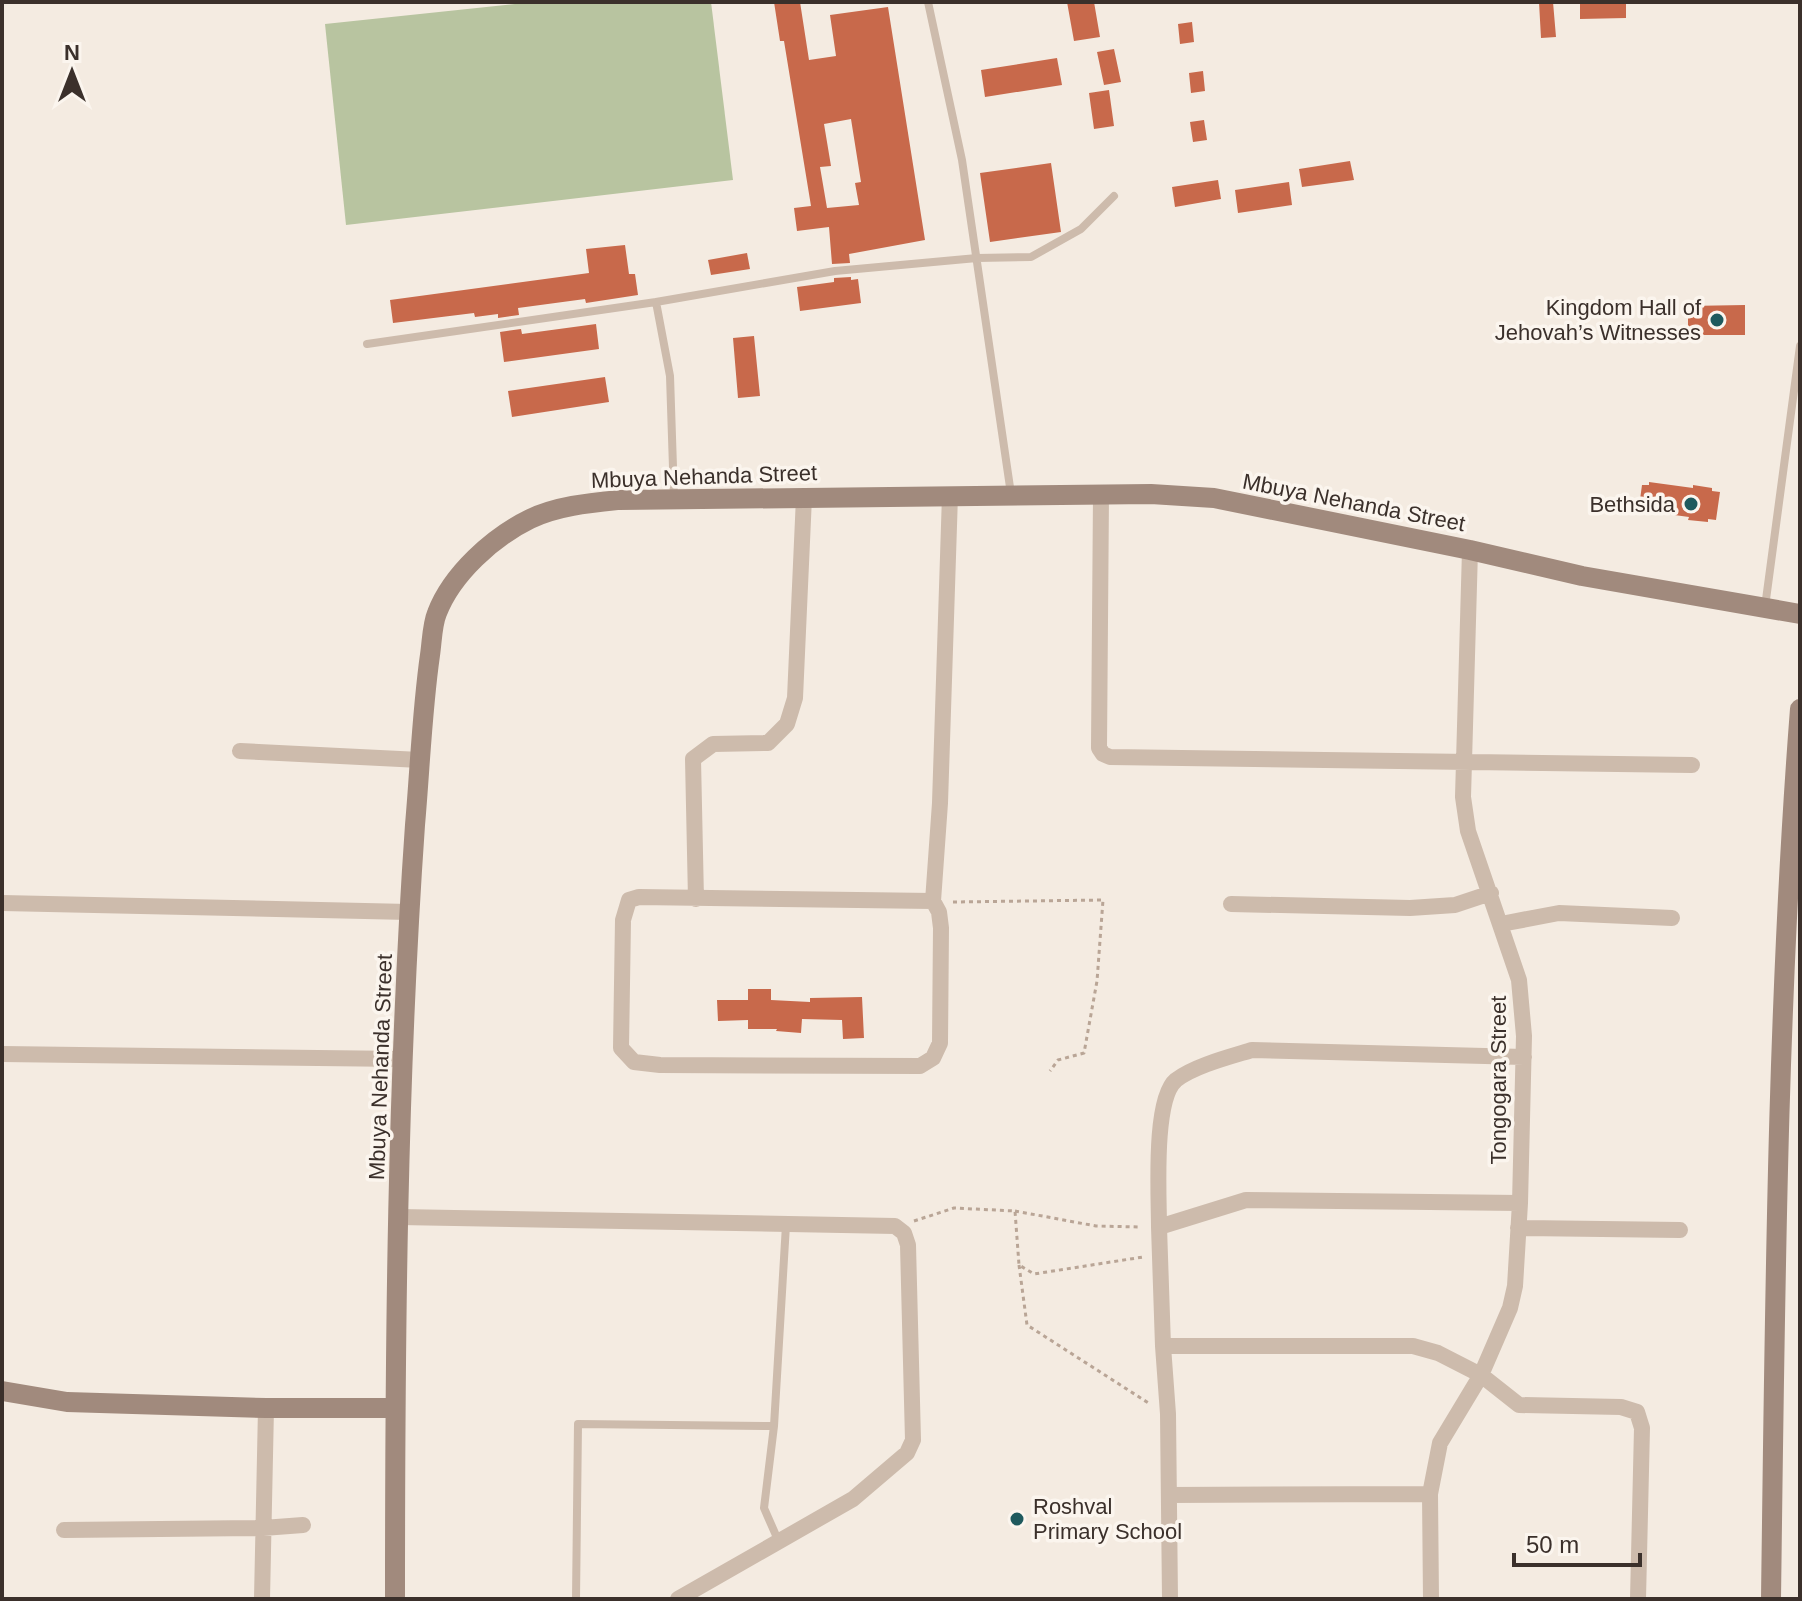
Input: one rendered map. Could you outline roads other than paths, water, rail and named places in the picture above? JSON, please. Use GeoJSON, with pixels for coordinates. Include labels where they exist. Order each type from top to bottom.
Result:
{"type":"FeatureCollection","features":[{"type":"Feature","properties":{"kind":"street","name":"Mbuya Nehanda Street"},"geometry":{"type":"LineString","coordinates":[[395,1599],[395,1408],[403,1059],[409,912],[425,692],[437,614],[459,576],[492,543],[530,519],[572,506],[619,500],[950,495],[1214,498],[1582,576],[1800,614]]}},
{"type":"Feature","properties":{"kind":"street"},"geometry":{"type":"LineString","coordinates":[[933,901],[639,897],[629,900],[623,920],[621,1048],[634,1062],[660,1065],[920,1066],[933,1058],[940,1043],[941,928],[939,912],[933,901],[940,803],[950,495]]}},
{"type":"Feature","properties":{"kind":"street"},"geometry":{"type":"LineString","coordinates":[[1101,495],[1099,748],[1103,754],[1110,757],[1692,765]]}},
{"type":"Feature","properties":{"kind":"street"},"geometry":{"type":"LineString","coordinates":[[696,899],[693,759],[713,744],[768,743],[787,724],[795,698],[804,497]]}},
{"type":"Feature","properties":{"kind":"street","name":"Tongogara Street"},"geometry":{"type":"LineString","coordinates":[[1431,1599],[1430,1494],[1440,1443],[1481,1375],[1510,1308],[1515,1286],[1520,1203],[1524,1057],[1519,980],[1468,831],[1463,797],[1470,550]]}},
{"type":"Feature","properties":{"kind":"street"},"geometry":{"type":"LineString","coordinates":[[1771,1599],[1777,1233],[1789,853],[1800,709]]}},
{"type":"Feature","properties":{"kind":"street"},"geometry":{"type":"LineString","coordinates":[[240,751],[420,760]]}},
{"type":"Feature","properties":{"kind":"street"},"geometry":{"type":"LineString","coordinates":[[1231,904],[1410,908],[1455,905],[1491,893]]}},
{"type":"Feature","properties":{"kind":"street"},"geometry":{"type":"LineString","coordinates":[[2,903],[409,912]]}},
{"type":"Feature","properties":{"kind":"street"},"geometry":{"type":"LineString","coordinates":[[1501,924],[1559,913],[1672,918]]}},
{"type":"Feature","properties":{"kind":"street"},"geometry":{"type":"LineString","coordinates":[[1170,1599],[1168,1414],[1159,1227],[1162,1108],[1174,1081],[1214,1062],[1252,1050],[1524,1057]]}},
{"type":"Feature","properties":{"kind":"street"},"geometry":{"type":"LineString","coordinates":[[2,1054],[403,1059]]}},
{"type":"Feature","properties":{"kind":"street"},"geometry":{"type":"LineString","coordinates":[[1159,1227],[1246,1200],[1520,1203]]}},
{"type":"Feature","properties":{"kind":"street"},"geometry":{"type":"LineString","coordinates":[[399,1217],[895,1226],[904,1233],[908,1245],[913,1440],[907,1453],[853,1499],[678,1599]]}},
{"type":"Feature","properties":{"kind":"street"},"geometry":{"type":"LineString","coordinates":[[1518,1228],[1680,1230]]}},
{"type":"Feature","properties":{"kind":"street"},"geometry":{"type":"LineString","coordinates":[[1163,1346],[1413,1346],[1438,1353],[1481,1375],[1519,1405],[1621,1407],[1637,1412],[1642,1428],[1638,1599]]}},
{"type":"Feature","properties":{"kind":"street"},"geometry":{"type":"LineString","coordinates":[[2,1391],[67,1402],[395,1408]]}},
{"type":"Feature","properties":{"kind":"street"},"geometry":{"type":"LineString","coordinates":[[262,1599],[266,1408]]}},
{"type":"Feature","properties":{"kind":"street"},"geometry":{"type":"LineString","coordinates":[[1169,1495],[1430,1494]]}},
{"type":"Feature","properties":{"kind":"street"},"geometry":{"type":"LineString","coordinates":[[64,1530],[303,1525]]}},
{"type":"Feature","properties":{"kind":"lane"},"geometry":{"type":"LineString","coordinates":[[928,2],[962,160],[1011,495]]}},
{"type":"Feature","properties":{"kind":"lane"},"geometry":{"type":"LineString","coordinates":[[367,344],[656,302],[835,271],[977,258],[1031,257],[1081,229],[1114,196]]}},
{"type":"Feature","properties":{"kind":"lane"},"geometry":{"type":"LineString","coordinates":[[656,302],[670,376],[674,499]]}},
{"type":"Feature","properties":{"kind":"lane"},"geometry":{"type":"LineString","coordinates":[[1765,608],[1800,346]]}},
{"type":"Feature","properties":{"kind":"lane"},"geometry":{"type":"LineString","coordinates":[[778,1540],[764,1508],[774,1426],[786,1224]]}},
{"type":"Feature","properties":{"kind":"lane"},"geometry":{"type":"LineString","coordinates":[[576,1599],[578,1424],[774,1426]]}},
{"type":"Feature","properties":{"kind":"place","name":"Kingdom Hall of Jehovah’s Witnesses"},"geometry":{"type":"Point","coordinates":[1717,320]}},
{"type":"Feature","properties":{"kind":"place","name":"Bethsida"},"geometry":{"type":"Point","coordinates":[1691,504]}},
{"type":"Feature","properties":{"kind":"place","name":"Roshval Primary School"},"geometry":{"type":"Point","coordinates":[1017,1519]}}]}
